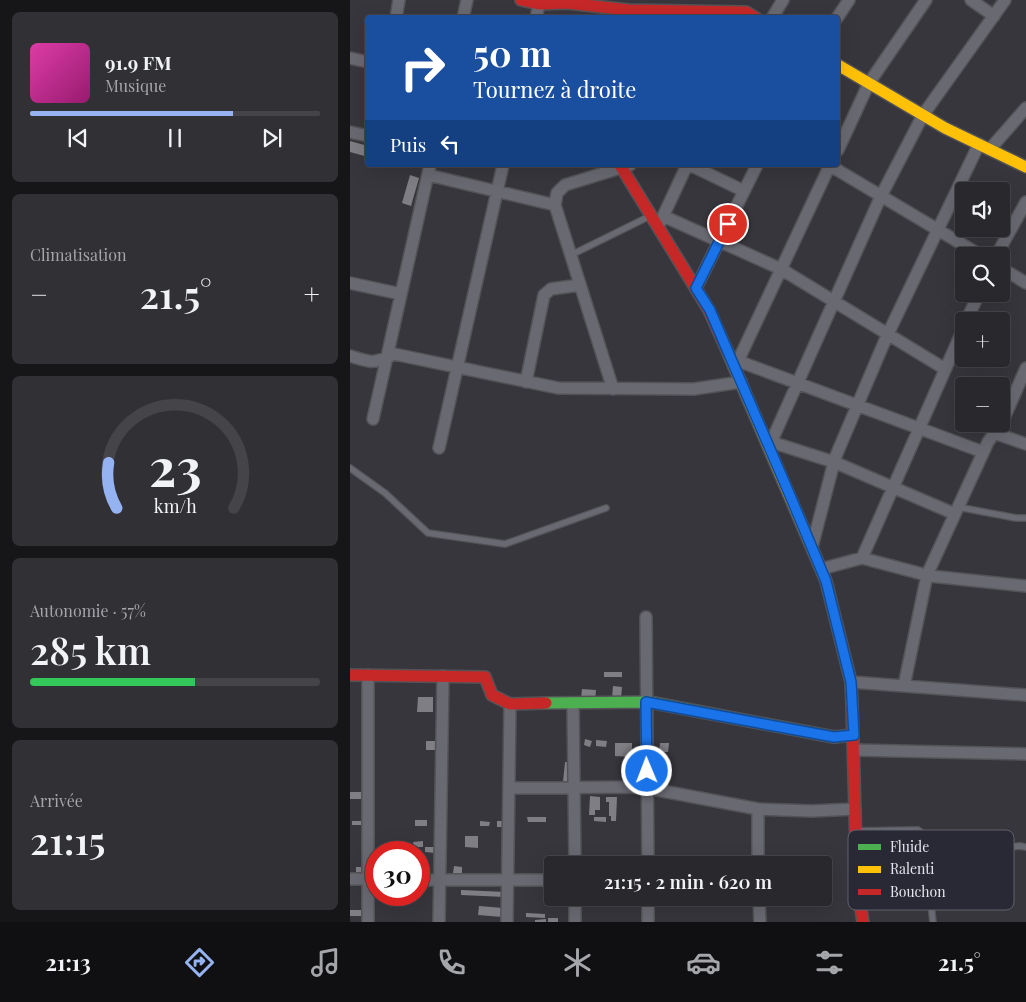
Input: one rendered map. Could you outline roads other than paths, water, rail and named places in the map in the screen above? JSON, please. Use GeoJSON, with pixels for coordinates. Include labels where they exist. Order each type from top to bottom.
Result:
{"type":"FeatureCollection","features":[{"type":"Feature","properties":{"kind":"street"},"geometry":{"type":"LineString","coordinates":[[396,15],[399,0]]}},
{"type":"Feature","properties":{"kind":"street"},"geometry":{"type":"LineString","coordinates":[[464,15],[467,0]]}},
{"type":"Feature","properties":{"kind":"street"},"geometry":{"type":"LineString","coordinates":[[521,0],[539,4],[568,1],[752,13]]}},
{"type":"Feature","properties":{"kind":"street"},"geometry":{"type":"LineString","coordinates":[[774,15],[782,0]]}},
{"type":"Feature","properties":{"kind":"street"},"geometry":{"type":"LineString","coordinates":[[839,15],[849,0]]}},
{"type":"Feature","properties":{"kind":"street"},"geometry":{"type":"LineString","coordinates":[[840,146],[869,83],[926,0]]}},
{"type":"Feature","properties":{"kind":"street"},"geometry":{"type":"LineString","coordinates":[[971,0],[994,16]]}},
{"type":"Feature","properties":{"kind":"street"},"geometry":{"type":"LineString","coordinates":[[770,445],[881,196],[923,115],[1005,0]]}},
{"type":"Feature","properties":{"kind":"street"},"geometry":{"type":"LineString","coordinates":[[568,1],[568,15]]}},
{"type":"Feature","properties":{"kind":"street"},"geometry":{"type":"LineString","coordinates":[[537,15],[539,4]]}},
{"type":"Feature","properties":{"kind":"street"},"geometry":{"type":"LineString","coordinates":[[350,58],[365,61]]}},
{"type":"Feature","properties":{"kind":"street"},"geometry":{"type":"LineString","coordinates":[[840,66],[945,128],[1026,167]]}},
{"type":"Feature","properties":{"kind":"street"},"geometry":{"type":"LineString","coordinates":[[812,547],[834,462],[888,334],[938,230],[985,147],[1026,108]]}},
{"type":"Feature","properties":{"kind":"street"},"geometry":{"type":"LineString","coordinates":[[350,132],[365,135]]}},
{"type":"Feature","properties":{"kind":"street"},"geometry":{"type":"LineString","coordinates":[[439,448],[503,167]]}},
{"type":"Feature","properties":{"kind":"street"},"geometry":{"type":"LineString","coordinates":[[614,389],[555,205],[557,193],[566,185],[621,167]]}},
{"type":"Feature","properties":{"kind":"street"},"geometry":{"type":"LineString","coordinates":[[625,167],[710,310],[736,364],[741,382],[770,445],[826,581],[851,682],[856,830]]}},
{"type":"Feature","properties":{"kind":"street"},"geometry":{"type":"LineString","coordinates":[[657,219],[687,167]]}},
{"type":"Feature","properties":{"kind":"street"},"geometry":{"type":"LineString","coordinates":[[692,167],[744,191]]}},
{"type":"Feature","properties":{"kind":"street"},"geometry":{"type":"LineString","coordinates":[[696,288],[756,167]]}},
{"type":"Feature","properties":{"kind":"street"},"geometry":{"type":"LineString","coordinates":[[736,364],[829,167]]}},
{"type":"Feature","properties":{"kind":"street"},"geometry":{"type":"LineString","coordinates":[[833,167],[967,247]]}},
{"type":"Feature","properties":{"kind":"street"},"geometry":{"type":"LineString","coordinates":[[373,419],[429,170],[497,192],[555,205]]}},
{"type":"Feature","properties":{"kind":"street"},"geometry":{"type":"LineString","coordinates":[[1001,247],[1026,202]]}},
{"type":"Feature","properties":{"kind":"street"},"geometry":{"type":"LineString","coordinates":[[657,219],[719,241],[781,269],[945,369]]}},
{"type":"Feature","properties":{"kind":"street"},"geometry":{"type":"LineString","coordinates":[[1010,273],[1026,283]]}},
{"type":"Feature","properties":{"kind":"street"},"geometry":{"type":"LineString","coordinates":[[350,283],[401,294]]}},
{"type":"Feature","properties":{"kind":"street"},"geometry":{"type":"LineString","coordinates":[[526,382],[544,295],[551,289],[580,285]]}},
{"type":"Feature","properties":{"kind":"street"},"geometry":{"type":"LineString","coordinates":[[862,558],[955,347]]}},
{"type":"Feature","properties":{"kind":"street"},"geometry":{"type":"LineString","coordinates":[[350,356],[366,361],[380,361],[394,354],[558,388],[694,389],[741,382]]}},
{"type":"Feature","properties":{"kind":"street"},"geometry":{"type":"LineString","coordinates":[[736,364],[798,383],[983,452]]}},
{"type":"Feature","properties":{"kind":"street"},"geometry":{"type":"LineString","coordinates":[[904,686],[927,575],[983,452],[1002,423],[1026,368]]}},
{"type":"Feature","properties":{"kind":"street"},"geometry":{"type":"LineString","coordinates":[[994,433],[1026,444]]}},
{"type":"Feature","properties":{"kind":"street"},"geometry":{"type":"LineString","coordinates":[[770,445],[834,462],[893,487],[956,510]]}},
{"type":"Feature","properties":{"kind":"street"},"geometry":{"type":"LineString","coordinates":[[821,569],[862,558],[927,575],[1026,586]]}},
{"type":"Feature","properties":{"kind":"street"},"geometry":{"type":"LineString","coordinates":[[646,617],[648,856]]}},
{"type":"Feature","properties":{"kind":"street"},"geometry":{"type":"LineString","coordinates":[[350,675],[485,677],[492,695],[510,704],[646,702],[834,737],[854,735]]}},
{"type":"Feature","properties":{"kind":"street"},"geometry":{"type":"LineString","coordinates":[[368,675],[371,841]]}},
{"type":"Feature","properties":{"kind":"street"},"geometry":{"type":"LineString","coordinates":[[439,922],[443,676]]}},
{"type":"Feature","properties":{"kind":"street"},"geometry":{"type":"LineString","coordinates":[[851,682],[1026,695]]}},
{"type":"Feature","properties":{"kind":"street"},"geometry":{"type":"LineString","coordinates":[[573,703],[575,856]]}},
{"type":"Feature","properties":{"kind":"street"},"geometry":{"type":"LineString","coordinates":[[507,922],[510,704]]}},
{"type":"Feature","properties":{"kind":"street"},"geometry":{"type":"LineString","coordinates":[[854,750],[1026,754]]}},
{"type":"Feature","properties":{"kind":"street"},"geometry":{"type":"LineString","coordinates":[[509,788],[640,787],[758,809],[812,812],[855,809]]}},
{"type":"Feature","properties":{"kind":"street"},"geometry":{"type":"LineString","coordinates":[[758,809],[758,856]]}},
{"type":"Feature","properties":{"kind":"street"},"geometry":{"type":"LineString","coordinates":[[350,879],[365,879]]}},
{"type":"Feature","properties":{"kind":"street"},"geometry":{"type":"LineString","coordinates":[[430,880],[544,880]]}},
{"type":"Feature","properties":{"kind":"street"},"geometry":{"type":"LineString","coordinates":[[368,922],[369,906]]}},
{"type":"Feature","properties":{"kind":"street"},"geometry":{"type":"LineString","coordinates":[[574,922],[575,906]]}},
{"type":"Feature","properties":{"kind":"street"},"geometry":{"type":"LineString","coordinates":[[648,906],[648,922]]}},
{"type":"Feature","properties":{"kind":"street"},"geometry":{"type":"LineString","coordinates":[[759,906],[760,922]]}},
{"type":"Feature","properties":{"kind":"lane"},"geometry":{"type":"LineString","coordinates":[[571,255],[657,219]]}},
{"type":"Feature","properties":{"kind":"lane"},"geometry":{"type":"LineString","coordinates":[[350,468],[385,493],[428,533],[505,544],[606,508]]}},
{"type":"Feature","properties":{"kind":"lane"},"geometry":{"type":"LineString","coordinates":[[956,510],[1026,518]]}}]}
